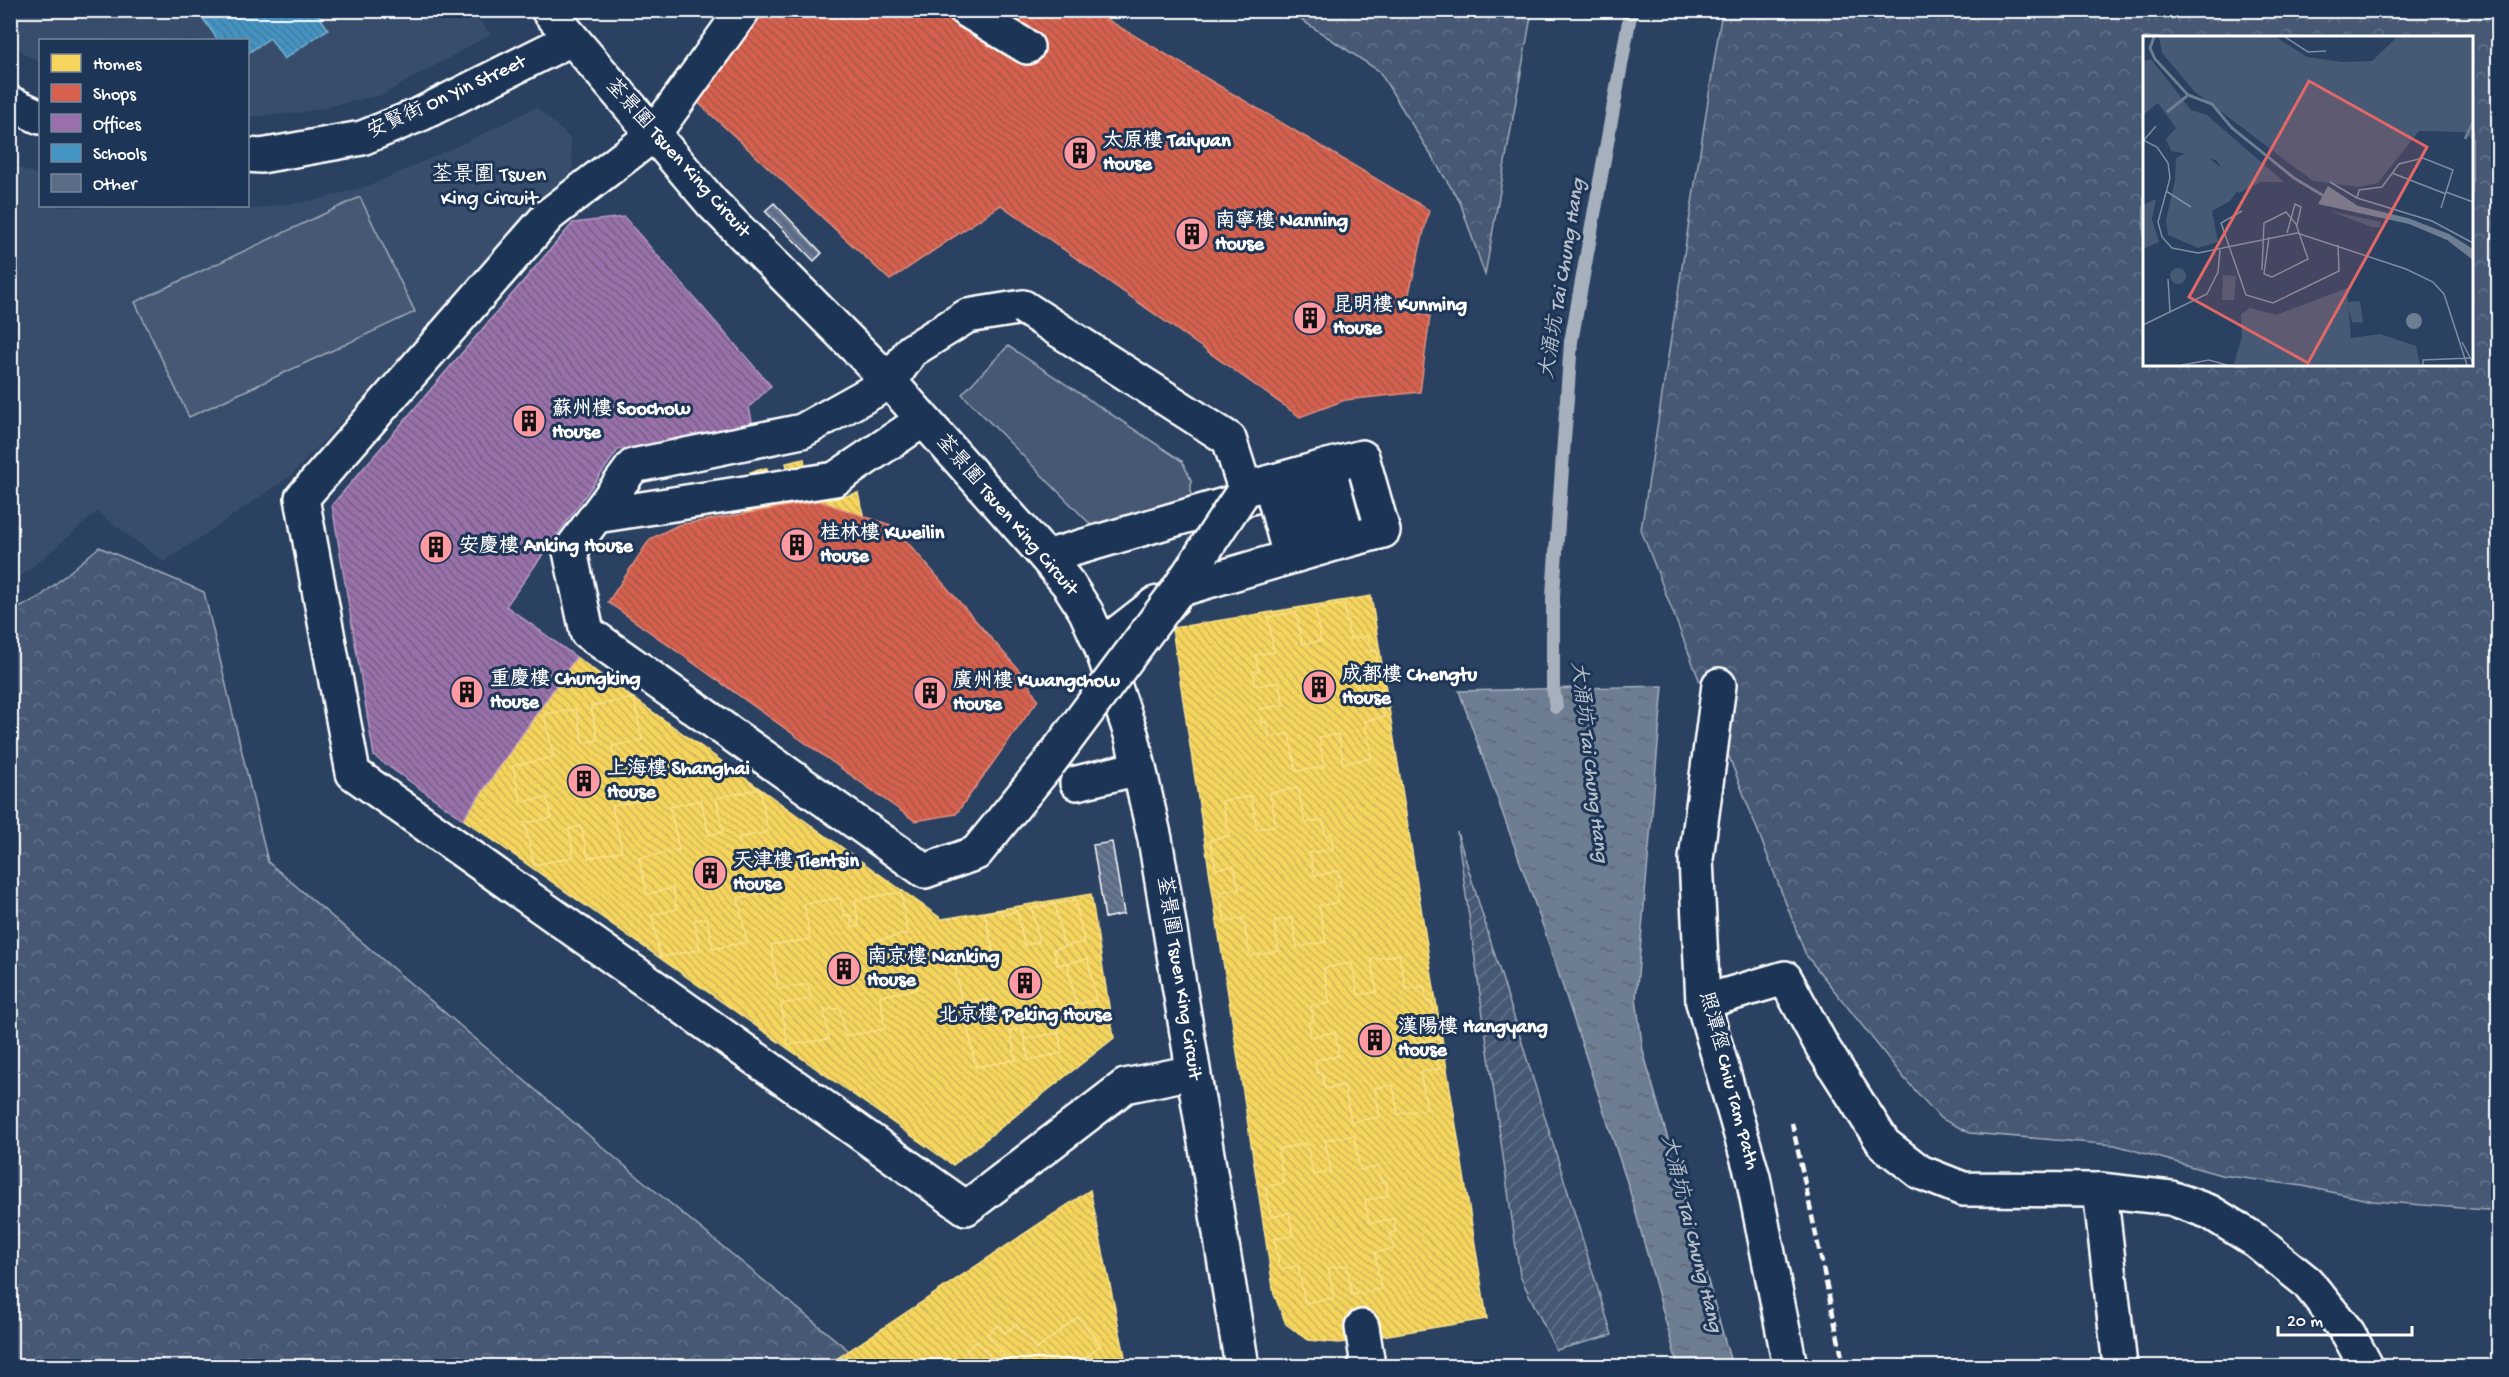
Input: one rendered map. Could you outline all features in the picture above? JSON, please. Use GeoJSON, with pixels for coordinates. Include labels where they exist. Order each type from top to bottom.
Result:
{"type":"FeatureCollection","features":[{"type":"Feature","properties":{"kind":"street","name":"荃景圍 Tsuen King Circuit"},"geometry":{"type":"LineString","coordinates":[[548,10],[712,203],[890,382],[1046,557],[1069,585],[1086,612],[1101,646],[1132,737],[1155,839],[1242,1366]]}},
{"type":"Feature","properties":{"kind":"street"},"geometry":{"type":"LineString","coordinates":[[743,10],[653,135],[549,214],[302,498],[353,773],[966,1208],[1125,1086],[1193,1072]]}},
{"type":"Feature","properties":{"kind":"street"},"geometry":{"type":"LineString","coordinates":[[966,10],[1027,46]]}},
{"type":"Feature","properties":{"kind":"street","name":"安賢街 On Yin Street"},"geometry":{"type":"LineString","coordinates":[[249,155],[261,156],[362,138],[421,114],[571,39]]}},
{"type":"Feature","properties":{"kind":"street"},"geometry":{"type":"LineString","coordinates":[[10,103],[39,117]]}},
{"type":"Feature","properties":{"kind":"street"},"geometry":{"type":"LineString","coordinates":[[1178,590],[1383,531],[1362,457],[1286,478],[1178,590],[1048,764],[976,853],[925,871],[587,632],[570,551],[633,466],[802,431],[890,382],[911,351],[967,316],[1023,307],[1286,478],[1335,544]]}},
{"type":"Feature","properties":{"kind":"street"},"geometry":{"type":"LineString","coordinates":[[596,516],[835,479],[923,420]]}},
{"type":"Feature","properties":{"kind":"street"},"geometry":{"type":"LineString","coordinates":[[1046,557],[1328,475],[1346,483],[1360,526],[1349,548],[1155,604],[1101,646]]}},
{"type":"Feature","properties":{"kind":"street"},"geometry":{"type":"LineString","coordinates":[[1286,478],[1290,556]]}},
{"type":"Feature","properties":{"kind":"street","name":"照潭徑 Chiu Tam Path"},"geometry":{"type":"LineString","coordinates":[[1719,685],[1696,859],[1703,1002],[1753,1177],[1790,1366]]}},
{"type":"Feature","properties":{"kind":"street"},"geometry":{"type":"LineString","coordinates":[[1077,783],[1138,768]]}},
{"type":"Feature","properties":{"kind":"street"},"geometry":{"type":"LineString","coordinates":[[1703,1002],[1785,978],[1823,1048],[1884,1144],[1920,1172],[1964,1189],[2100,1190],[2170,1198],[2210,1212],[2255,1240],[2307,1282],[2348,1333],[2366,1366]]}},
{"type":"Feature","properties":{"kind":"street"},"geometry":{"type":"LineString","coordinates":[[2100,1190],[2120,1366]]}},
{"type":"Feature","properties":{"kind":"street"},"geometry":{"type":"LineString","coordinates":[[1362,1327],[1367,1359],[1365,1366]]}},
{"type":"Feature","properties":{"kind":"shaded area"},"geometry":{"type":"Polygon","coordinates":[[[11,10],[469,10],[491,34],[382,95],[298,113],[249,117],[249,39],[39,39],[39,62],[24,54],[11,39],[11,10]]]}},
{"type":"Feature","properties":{"kind":"shaded area"},"geometry":{"type":"Polygon","coordinates":[[[536,107],[570,138],[573,169],[290,477],[164,562],[97,512],[11,585],[10,164],[39,176],[39,207],[250,209],[317,200],[371,185],[473,139],[536,107]]]}},
{"type":"Feature","properties":{"kind":"green space"},"geometry":{"type":"Polygon","coordinates":[[[1288,11],[1532,11],[1485,275],[1460,202],[1379,71],[1288,11]]]}},
{"type":"Feature","properties":{"kind":"green space"},"geometry":{"type":"Polygon","coordinates":[[[1722,11],[2498,11],[2498,1211],[2373,1201],[2303,1186],[2221,1175],[2115,1145],[1970,1133],[1940,1118],[1904,1078],[1806,955],[1641,530],[1722,11]]]}},
{"type":"Feature","properties":{"kind":"green space"},"geometry":{"type":"Polygon","coordinates":[[[360,197],[415,312],[189,417],[135,302],[360,197]]]}},
{"type":"Feature","properties":{"kind":"green space"},"geometry":{"type":"Polygon","coordinates":[[[1008,346],[1182,461],[1191,480],[1191,496],[1092,526],[962,394],[1008,346]]]}},
{"type":"Feature","properties":{"kind":"green space"},"geometry":{"type":"Polygon","coordinates":[[[99,547],[204,592],[268,862],[619,1161],[854,1355],[837,1366],[11,1366],[10,613],[41,596],[99,547]]]}},
{"type":"Feature","properties":{"kind":"green space"},"geometry":{"type":"Polygon","coordinates":[[[1457,832],[1612,1335],[1556,1350],[1520,1276],[1457,832]]]}},
{"type":"Feature","properties":{"kind":"water"},"geometry":{"type":"Polygon","coordinates":[[[1663,686],[1636,998],[1643,1051],[1732,1366],[1678,1366],[1629,1188],[1545,932],[1459,691],[1663,686]]]}},
{"type":"Feature","properties":{"kind":"building: Homes"},"geometry":{"type":"Polygon","coordinates":[[[767,10],[898,10],[902,13],[895,26],[874,13],[862,33],[883,46],[876,58],[871,56],[863,69],[847,59],[827,91],[802,76],[817,51],[802,41],[786,66],[761,50],[780,19],[767,10]]]}},
{"type":"Feature","properties":{"kind":"building: Homes"},"geometry":{"type":"Polygon","coordinates":[[[955,10],[989,10],[973,36],[989,46],[1007,19],[1031,33],[1012,64],[1029,74],[1021,87],[1025,90],[1017,102],[997,90],[985,109],[1006,122],[999,134],[995,132],[986,145],[970,135],[950,168],[925,152],[941,127],[924,117],[909,142],[884,127],[904,95],[887,84],[895,71],[890,68],[898,56],[919,69],[931,49],[911,37],[918,25],[922,27],[931,14],[947,24],[955,10]]]}},
{"type":"Feature","properties":{"kind":"building: Homes","name":"太原樓 Taiyuan House"},"geometry":{"type":"Polygon","coordinates":[[[1087,68],[1112,82],[1096,110],[1112,121],[1128,92],[1154,108],[1135,138],[1151,148],[1143,161],[1146,164],[1139,176],[1119,164],[1107,184],[1128,197],[1121,208],[1116,206],[1109,219],[1092,209],[1072,241],[1048,226],[1063,201],[1047,190],[1031,216],[1006,200],[1026,169],[1009,159],[1017,145],[1013,142],[1020,130],[1041,143],[1053,123],[1033,110],[1041,98],[1045,101],[1053,88],[1069,98],[1087,68]]]}},
{"type":"Feature","properties":{"kind":"building: Homes","name":"南寧樓 Nanning House"},"geometry":{"type":"Polygon","coordinates":[[[1200,148],[1225,164],[1208,191],[1224,201],[1241,174],[1266,189],[1248,219],[1263,229],[1255,242],[1259,245],[1252,257],[1231,245],[1219,265],[1241,277],[1233,289],[1229,287],[1220,300],[1204,290],[1185,322],[1160,307],[1175,282],[1159,272],[1143,297],[1119,282],[1138,250],[1121,239],[1130,226],[1125,223],[1133,211],[1154,224],[1166,204],[1145,192],[1153,179],[1157,182],[1166,169],[1181,179],[1200,148]]]}},
{"type":"Feature","properties":{"kind":"building: Homes","name":"昆明樓 Kunming House"},"geometry":{"type":"Polygon","coordinates":[[[1318,233],[1342,248],[1326,276],[1342,286],[1359,257],[1384,273],[1366,303],[1381,313],[1374,327],[1378,329],[1370,341],[1349,329],[1338,349],[1359,362],[1352,373],[1347,371],[1339,385],[1322,374],[1303,406],[1278,391],[1293,366],[1277,356],[1262,381],[1237,366],[1256,334],[1239,324],[1248,310],[1244,307],[1251,295],[1272,308],[1284,289],[1264,276],[1271,264],[1275,266],[1283,253],[1300,263],[1318,233]]]}},
{"type":"Feature","properties":{"kind":"building: Homes"},"geometry":{"type":"Polygon","coordinates":[[[701,312],[709,351],[728,346],[731,362],[737,361],[740,374],[714,380],[717,394],[743,389],[746,403],[740,405],[743,419],[724,424],[732,461],[653,477],[645,442],[622,446],[619,431],[612,433],[610,419],[638,412],[635,398],[607,404],[604,390],[610,388],[607,374],[630,369],[621,329],[650,322],[657,353],[675,350],[668,318],[701,312]]]}},
{"type":"Feature","properties":{"kind":"building: Homes","name":"蘇州樓 Soochow House"},"geometry":{"type":"Polygon","coordinates":[[[555,336],[564,375],[583,372],[586,387],[592,386],[595,400],[569,405],[572,419],[597,414],[601,428],[595,429],[598,444],[579,448],[587,485],[556,492],[550,462],[533,466],[540,496],[508,503],[500,467],[477,471],[474,456],[467,457],[464,443],[493,437],[490,423],[461,429],[458,414],[465,413],[462,399],[485,394],[475,353],[505,347],[513,378],[529,375],[523,343],[555,336]]]}},
{"type":"Feature","properties":{"kind":"building: Homes","name":"桂林樓 Kweilin House"},"geometry":{"type":"Polygon","coordinates":[[[804,459],[806,470],[821,467],[829,500],[858,493],[865,523],[835,529],[838,543],[868,537],[874,566],[845,572],[852,605],[837,608],[839,619],[823,623],[814,588],[795,592],[803,627],[785,631],[783,621],[769,624],[761,591],[736,596],[729,568],[756,562],[753,547],[727,553],[720,524],[746,518],[738,485],[752,482],[750,472],[767,468],[775,503],[795,499],[786,463],[804,459]]]}},
{"type":"Feature","properties":{"kind":"building: Homes","name":"安慶樓 Anking House"},"geometry":{"type":"Polygon","coordinates":[[[429,474],[429,480],[445,477],[449,496],[486,489],[492,520],[462,526],[465,543],[495,537],[502,568],[466,576],[470,599],[455,602],[456,609],[442,611],[436,582],[422,585],[428,614],[413,617],[412,610],[398,613],[393,589],[352,598],[347,568],[378,561],[375,544],[343,550],[336,517],[376,510],[372,490],[388,488],[386,482],[400,479],[405,505],[419,503],[414,476],[429,474]]]}},
{"type":"Feature","properties":{"kind":"building: Homes"},"geometry":{"type":"Polygon","coordinates":[[[1371,596],[1487,1319],[1339,1343],[1308,1340],[1286,1324],[1274,1294],[1172,628],[1371,596]]]}},
{"type":"Feature","properties":{"kind":"building: Homes","name":"成都樓 Chengtu House"},"geometry":{"type":"Polygon","coordinates":[[[1344,604],[1350,639],[1368,636],[1371,651],[1376,650],[1378,664],[1355,669],[1359,691],[1383,688],[1386,701],[1381,702],[1384,717],[1365,721],[1372,758],[1343,763],[1338,734],[1319,737],[1324,767],[1296,771],[1289,734],[1269,737],[1266,722],[1261,723],[1259,709],[1284,705],[1279,682],[1256,686],[1253,671],[1259,671],[1255,655],[1274,652],[1268,617],[1296,612],[1302,644],[1321,641],[1315,609],[1344,604]]]}},
{"type":"Feature","properties":{"kind":"building: Homes","name":"廣州樓 Kwangchow House"},"geometry":{"type":"Polygon","coordinates":[[[936,607],[939,617],[954,614],[961,648],[991,641],[998,670],[968,676],[972,691],[1000,684],[1007,713],[977,719],[985,752],[970,756],[972,766],[955,770],[948,735],[928,739],[936,775],[919,779],[916,768],[902,771],[895,738],[870,744],[863,715],[889,709],[886,695],[860,701],[853,671],[878,666],[871,633],[885,630],[883,619],[900,615],[908,651],[928,646],[920,611],[936,607]]]}},
{"type":"Feature","properties":{"kind":"building: Homes","name":"重慶樓 Chungking House"},"geometry":{"type":"Polygon","coordinates":[[[459,619],[460,624],[475,622],[479,641],[516,634],[522,665],[492,671],[495,687],[526,681],[532,713],[496,721],[500,744],[486,746],[487,753],[472,756],[467,727],[453,730],[459,759],[444,761],[442,755],[428,758],[424,734],[383,742],[377,713],[408,706],[405,689],[374,695],[367,662],[406,655],[402,635],[418,632],[417,627],[430,624],[436,650],[450,648],[444,621],[459,619]]]}},
{"type":"Feature","properties":{"kind":"building: Homes"},"geometry":{"type":"Polygon","coordinates":[[[576,657],[942,919],[1091,894],[1114,1038],[953,1165],[463,819],[576,657]]]}},
{"type":"Feature","properties":{"kind":"building: Homes","name":"上海樓 Shanghai House"},"geometry":{"type":"Polygon","coordinates":[[[634,698],[642,740],[612,746],[616,762],[647,757],[655,798],[612,806],[622,851],[588,858],[581,826],[569,829],[574,857],[534,865],[525,823],[552,818],[547,797],[521,802],[513,766],[554,757],[544,714],[576,709],[583,743],[598,740],[591,706],[634,698]]]}},
{"type":"Feature","properties":{"kind":"building: Homes"},"geometry":{"type":"Polygon","coordinates":[[[1298,788],[1305,823],[1323,820],[1326,835],[1331,834],[1333,849],[1310,853],[1314,876],[1338,871],[1341,885],[1336,886],[1338,902],[1319,906],[1326,942],[1297,947],[1292,918],[1274,921],[1279,951],[1250,956],[1243,918],[1225,922],[1219,892],[1239,889],[1234,866],[1216,869],[1210,840],[1229,836],[1222,801],[1251,796],[1257,829],[1276,825],[1270,793],[1298,788]]]}},
{"type":"Feature","properties":{"kind":"building: Homes","name":"天津樓 Tientsin House"},"geometry":{"type":"Polygon","coordinates":[[[760,789],[768,832],[738,838],[742,855],[772,849],[781,890],[738,898],[747,942],[713,949],[707,918],[694,920],[700,950],[660,957],[652,915],[677,909],[673,888],[647,894],[639,858],[679,850],[670,807],[701,800],[709,835],[723,832],[716,798],[760,789]]]}},
{"type":"Feature","properties":{"kind":"building: Homes","name":"南京樓 Nanking House"},"geometry":{"type":"Polygon","coordinates":[[[901,892],[908,934],[877,940],[880,955],[911,950],[917,989],[880,996],[885,1029],[845,1036],[840,1008],[824,1010],[829,1039],[788,1045],[781,1004],[811,999],[808,984],[778,989],[771,945],[810,939],[804,904],[840,898],[844,916],[851,915],[852,927],[859,926],[855,900],[901,892]]]}},
{"type":"Feature","properties":{"kind":"building: Homes","name":"北京樓 Peking House"},"geometry":{"type":"Polygon","coordinates":[[[1075,900],[1084,942],[1054,949],[1057,965],[1088,959],[1096,1000],[1054,1009],[1062,1053],[1029,1060],[1022,1028],[1010,1031],[1016,1060],[976,1067],[967,1025],[993,1019],[989,999],[962,1004],[955,968],[995,960],[985,913],[1001,910],[1002,915],[1017,911],[1024,945],[1039,942],[1032,908],[1075,900]]]}},
{"type":"Feature","properties":{"kind":"building: Homes","name":"北京樓 Peking House"},"geometry":{"type":"Polygon","coordinates":[[[1055,904],[1064,947],[1054,949],[1057,965],[1067,963],[1076,1004],[1054,1009],[1059,1033],[1025,1039],[1022,1028],[1010,1031],[1016,1060],[976,1067],[967,1025],[993,1019],[989,999],[962,1004],[955,968],[995,960],[985,913],[1001,910],[1002,915],[1017,911],[1024,945],[1039,942],[1032,908],[1055,904]]]}},
{"type":"Feature","properties":{"kind":"building: Homes","name":"漢陽樓 Hangyang House"},"geometry":{"type":"Polygon","coordinates":[[[1399,954],[1406,989],[1424,986],[1427,1002],[1432,1001],[1434,1015],[1411,1020],[1415,1043],[1439,1038],[1442,1052],[1437,1053],[1439,1069],[1420,1072],[1427,1109],[1398,1114],[1393,1085],[1375,1088],[1380,1117],[1351,1122],[1344,1085],[1325,1089],[1322,1073],[1317,1073],[1315,1060],[1339,1056],[1335,1032],[1311,1037],[1309,1022],[1314,1021],[1311,1006],[1330,1003],[1323,968],[1352,963],[1358,995],[1377,992],[1371,960],[1399,954]]]}},
{"type":"Feature","properties":{"kind":"building: Homes"},"geometry":{"type":"Polygon","coordinates":[[[1354,1135],[1360,1170],[1378,1167],[1381,1182],[1386,1181],[1388,1196],[1365,1200],[1369,1223],[1394,1219],[1396,1232],[1390,1233],[1394,1249],[1375,1252],[1381,1289],[1352,1295],[1347,1265],[1328,1268],[1334,1298],[1305,1303],[1298,1266],[1280,1269],[1274,1239],[1293,1236],[1289,1213],[1271,1217],[1265,1187],[1284,1183],[1278,1149],[1307,1143],[1313,1175],[1331,1172],[1325,1140],[1354,1135]]]}},
{"type":"Feature","properties":{"kind":"building: Homes"},"geometry":{"type":"Polygon","coordinates":[[[1090,1190],[1127,1366],[826,1366],[1090,1190]]]}},
{"type":"Feature","properties":{"kind":"building: Homes"},"geometry":{"type":"Polygon","coordinates":[[[1078,1317],[1101,1345],[1075,1366],[1013,1366],[987,1334],[998,1325],[1005,1333],[1016,1324],[1036,1350],[1078,1317]]]}},
{"type":"Feature","properties":{"kind":"building: Homes"},"geometry":{"type":"Polygon","coordinates":[[[977,1341],[997,1366],[963,1366],[973,1359],[966,1351],[977,1341]]]}},
{"type":"Feature","properties":{"kind":"building: Homes"},"geometry":{"type":"Polygon","coordinates":[[[1111,1359],[1117,1366],[1102,1366],[1111,1359]]]}},
{"type":"Feature","properties":{"kind":"building: Shops"},"geometry":{"type":"Polygon","coordinates":[[[749,10],[1091,10],[1429,210],[1405,310],[1430,316],[1420,392],[1345,400],[1300,417],[1001,205],[890,280],[692,97],[749,10]]]}},
{"type":"Feature","properties":{"kind":"building: Shops"},"geometry":{"type":"Polygon","coordinates":[[[819,501],[893,526],[1024,676],[1038,700],[956,814],[915,821],[608,602],[650,539],[678,525],[819,501]]]}},
{"type":"Feature","properties":{"kind":"building: Offices"},"geometry":{"type":"Polygon","coordinates":[[[624,217],[771,386],[749,407],[753,426],[618,450],[506,606],[576,657],[463,819],[374,756],[332,505],[573,223],[624,217]]]}},
{"type":"Feature","properties":{"kind":"building: Schools"},"geometry":{"type":"Polygon","coordinates":[[[197,10],[315,10],[328,29],[284,59],[270,38],[249,52],[249,39],[217,39],[197,10]]]}},
{"type":"Feature","properties":{"kind":"building: Other"},"geometry":{"type":"Polygon","coordinates":[[[774,203],[822,253],[814,261],[765,211],[774,203]]]}},
{"type":"Feature","properties":{"kind":"building: Other"},"geometry":{"type":"Polygon","coordinates":[[[1112,842],[1124,914],[1105,918],[1093,845],[1112,842]]]}},
{"type":"Feature","properties":{"kind":"waterway","name":"大涌坑 Tai Chung Hang"},"geometry":{"type":"LineString","coordinates":[[1556,707],[1553,688],[1553,595],[1571,342],[1631,10]]}},
{"type":"Feature","properties":{"kind":"railway"},"geometry":{"type":"LineString","coordinates":[[1792,1123],[1844,1366]]}},
{"type":"Feature","properties":{"kind":"place","name":"太原樓 Taiyuan House"},"geometry":{"type":"Point","coordinates":[1080,153]}},
{"type":"Feature","properties":{"kind":"place","name":"南寧樓 Nanning House"},"geometry":{"type":"Point","coordinates":[1192,234]}},
{"type":"Feature","properties":{"kind":"place","name":"昆明樓 Kunming House"},"geometry":{"type":"Point","coordinates":[1310,318]}},
{"type":"Feature","properties":{"kind":"place","name":"蘇州樓 Soochow House"},"geometry":{"type":"Point","coordinates":[529,421]}},
{"type":"Feature","properties":{"kind":"place","name":"桂林樓 Kweilin House"},"geometry":{"type":"Point","coordinates":[797,545]}},
{"type":"Feature","properties":{"kind":"place","name":"安慶樓 Anking House"},"geometry":{"type":"Point","coordinates":[436,547]}},
{"type":"Feature","properties":{"kind":"place","name":"成都樓 Chengtu House"},"geometry":{"type":"Point","coordinates":[1319,687]}},
{"type":"Feature","properties":{"kind":"place","name":"重慶樓 Chungking House"},"geometry":{"type":"Point","coordinates":[467,692]}},
{"type":"Feature","properties":{"kind":"place","name":"廣州樓 Kwangchow House"},"geometry":{"type":"Point","coordinates":[930,693]}},
{"type":"Feature","properties":{"kind":"place","name":"上海樓 Shanghai House"},"geometry":{"type":"Point","coordinates":[584,781]}},
{"type":"Feature","properties":{"kind":"place","name":"天津樓 Tientsin House"},"geometry":{"type":"Point","coordinates":[710,873]}},
{"type":"Feature","properties":{"kind":"place","name":"南京樓 Nanking House"},"geometry":{"type":"Point","coordinates":[844,969]}},
{"type":"Feature","properties":{"kind":"place","name":"北京樓 Peking House"},"geometry":{"type":"Point","coordinates":[1025,983]}},
{"type":"Feature","properties":{"kind":"place","name":"漢陽樓 Hangyang House"},"geometry":{"type":"Point","coordinates":[1375,1040]}},
{"type":"Feature","properties":{"kind":"district","name":"荃景圍 Tsuen King Circuit"},"geometry":{"type":"Point","coordinates":[489,188]}}]}
